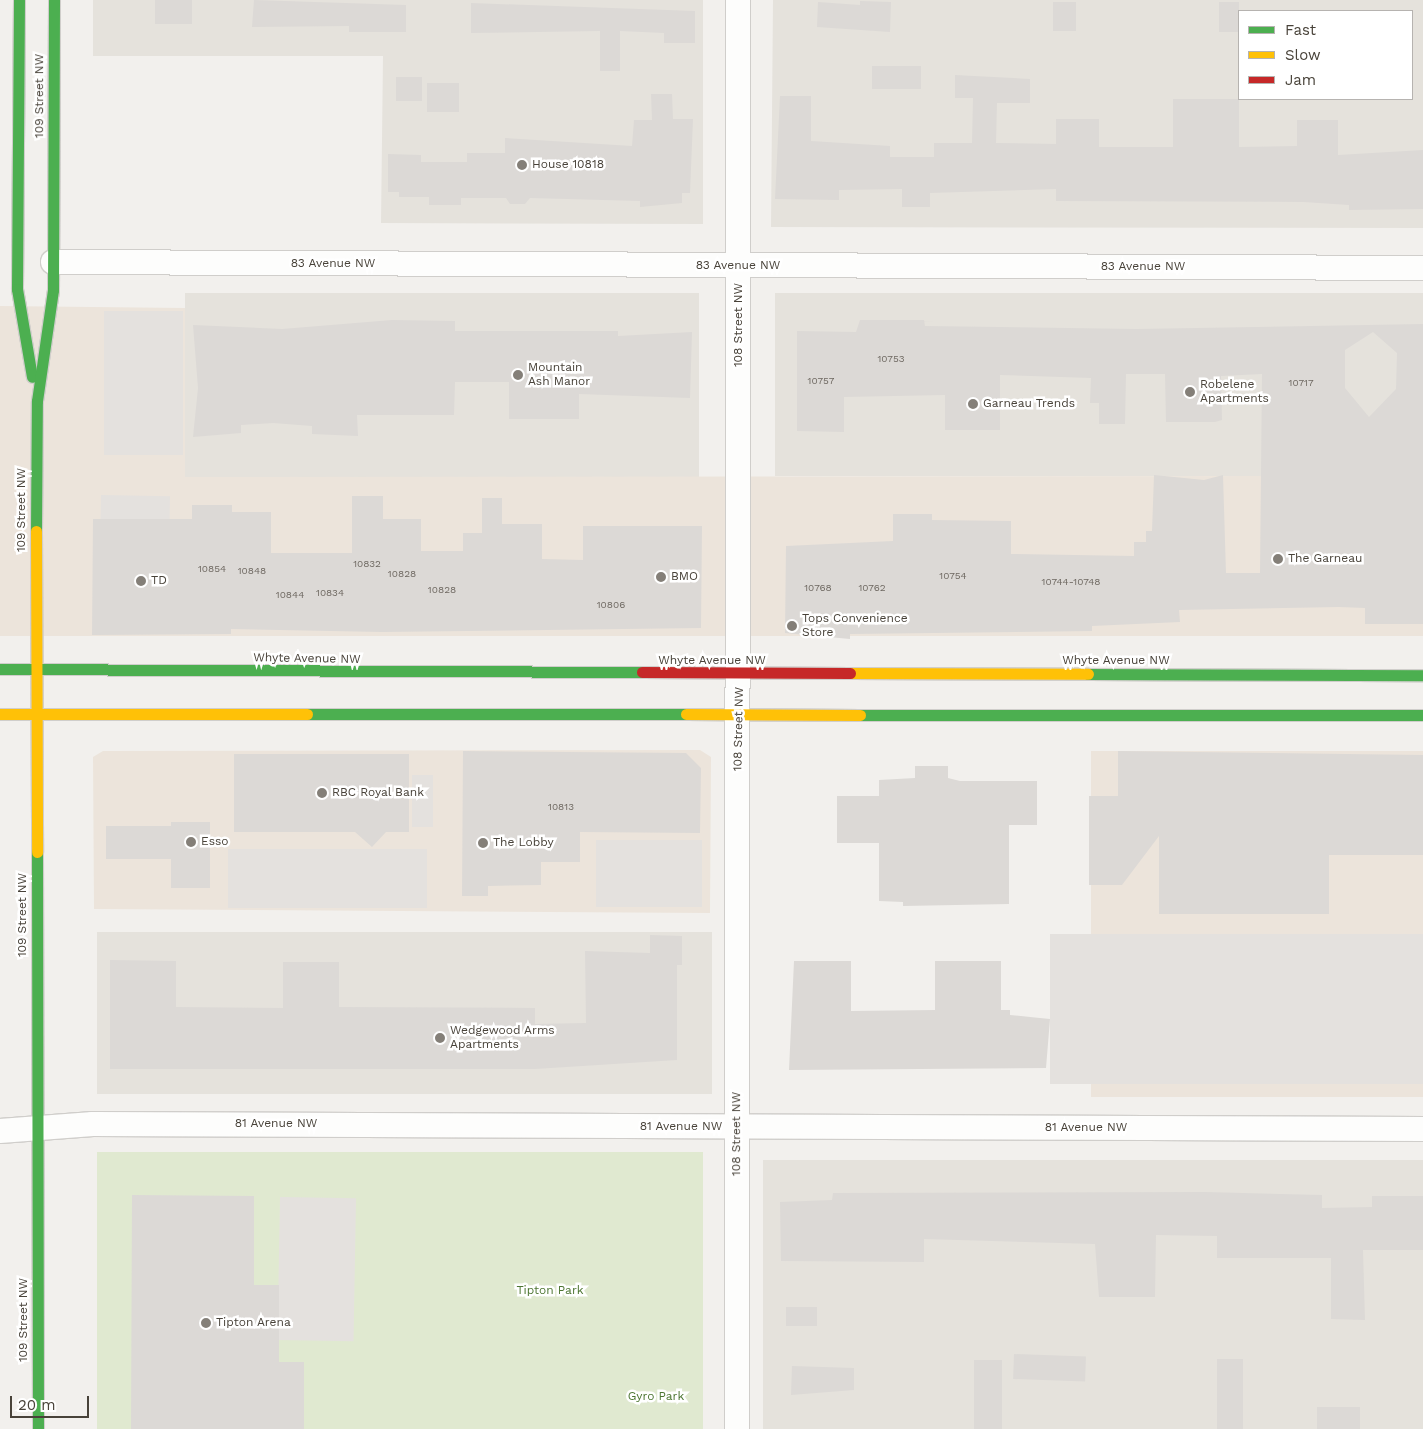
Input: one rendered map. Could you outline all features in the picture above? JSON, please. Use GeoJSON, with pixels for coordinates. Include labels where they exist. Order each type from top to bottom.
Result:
{"type":"FeatureCollection","features":[{"type":"Feature","properties":{"kind":"main road","name":"109 Street NW"},"geometry":{"type":"LineString","coordinates":[[19,0],[8,261],[17,289],[37,401]]}},
{"type":"Feature","properties":{"kind":"main road","name":"109 Street NW"},"geometry":{"type":"LineString","coordinates":[[38,1429],[37,401],[53,262],[54,0]]}},
{"type":"Feature","properties":{"kind":"main road","name":"Whyte Avenue NW"},"geometry":{"type":"LineString","coordinates":[[0,669],[740,675],[1423,675]]}},
{"type":"Feature","properties":{"kind":"main road"},"geometry":{"type":"LineString","coordinates":[[0,714],[1423,715]]}},
{"type":"Feature","properties":{"kind":"street","name":"108 Street NW"},"geometry":{"type":"LineString","coordinates":[[737,1429],[740,714],[738,0]]}},
{"type":"Feature","properties":{"kind":"street","name":"83 Avenue NW"},"geometry":{"type":"LineString","coordinates":[[53,262],[1423,268]]}},
{"type":"Feature","properties":{"kind":"street","name":"81 Avenue NW"},"geometry":{"type":"LineString","coordinates":[[0,1131],[38,1131],[93,1124],[1423,1129]]}},
{"type":"Feature","properties":{"kind":"shaded area"},"geometry":{"type":"Polygon","coordinates":[[[93,0],[703,0],[703,224],[381,223],[383,56],[93,56],[93,0]]]}},
{"type":"Feature","properties":{"kind":"shaded area"},"geometry":{"type":"Polygon","coordinates":[[[773,0],[1423,0],[1423,228],[771,227],[773,0]]]}},
{"type":"Feature","properties":{"kind":"shaded area"},"geometry":{"type":"Polygon","coordinates":[[[185,293],[699,293],[699,477],[185,477],[185,293]]]}},
{"type":"Feature","properties":{"kind":"shaded area"},"geometry":{"type":"Polygon","coordinates":[[[775,293],[1423,293],[1423,476],[775,476],[775,293]]]}},
{"type":"Feature","properties":{"kind":"shaded area"},"geometry":{"type":"Polygon","coordinates":[[[0,306],[185,308],[185,477],[1423,476],[1423,636],[0,636],[0,306]]]}},
{"type":"Feature","properties":{"kind":"shaded area"},"geometry":{"type":"Polygon","coordinates":[[[104,311],[183,311],[183,455],[104,455],[104,311]]]}},
{"type":"Feature","properties":{"kind":"shaded area"},"geometry":{"type":"Polygon","coordinates":[[[101,495],[170,496],[170,520],[101,519],[101,495]]]}},
{"type":"Feature","properties":{"kind":"shaded area"},"geometry":{"type":"Polygon","coordinates":[[[700,750],[711,757],[710,913],[94,909],[93,757],[103,751],[700,750]]]}},
{"type":"Feature","properties":{"kind":"shaded area"},"geometry":{"type":"Polygon","coordinates":[[[1091,751],[1423,751],[1423,1097],[1091,1097],[1091,751]]]}},
{"type":"Feature","properties":{"kind":"shaded area"},"geometry":{"type":"Polygon","coordinates":[[[412,775],[433,775],[433,827],[412,827],[412,775]]]}},
{"type":"Feature","properties":{"kind":"shaded area"},"geometry":{"type":"Polygon","coordinates":[[[596,840],[702,840],[702,907],[596,907],[596,840]]]}},
{"type":"Feature","properties":{"kind":"shaded area"},"geometry":{"type":"Polygon","coordinates":[[[228,849],[427,849],[427,908],[228,908],[228,849]]]}},
{"type":"Feature","properties":{"kind":"shaded area"},"geometry":{"type":"Polygon","coordinates":[[[97,932],[712,932],[712,1094],[97,1094],[97,932]]]}},
{"type":"Feature","properties":{"kind":"shaded area"},"geometry":{"type":"Polygon","coordinates":[[[1050,934],[1423,934],[1423,1084],[1050,1084],[1050,934]]]}},
{"type":"Feature","properties":{"kind":"shaded area"},"geometry":{"type":"Polygon","coordinates":[[[763,1160],[1423,1160],[1423,1429],[763,1429],[763,1160]]]}},
{"type":"Feature","properties":{"kind":"shaded area"},"geometry":{"type":"Polygon","coordinates":[[[280,1197],[356,1198],[353,1341],[278,1340],[280,1197]]]}},
{"type":"Feature","properties":{"kind":"green space","name":"Tipton Park"},"geometry":{"type":"Polygon","coordinates":[[[97,1152],[703,1152],[703,1429],[97,1429],[97,1152]]]}},
{"type":"Feature","properties":{"kind":"building"},"geometry":{"type":"Polygon","coordinates":[[[155,0],[192,0],[192,24],[155,24],[155,0]]]}},
{"type":"Feature","properties":{"kind":"building"},"geometry":{"type":"Polygon","coordinates":[[[254,0],[406,5],[406,32],[349,32],[349,26],[252,27],[254,0]]]}},
{"type":"Feature","properties":{"kind":"building"},"geometry":{"type":"Polygon","coordinates":[[[860,1],[891,2],[890,32],[817,27],[818,2],[860,5],[860,1]]]}},
{"type":"Feature","properties":{"kind":"building"},"geometry":{"type":"Polygon","coordinates":[[[1053,2],[1076,2],[1076,31],[1053,31],[1053,2]]]}},
{"type":"Feature","properties":{"kind":"building"},"geometry":{"type":"Polygon","coordinates":[[[1219,2],[1239,2],[1238,32],[1219,32],[1219,2]]]}},
{"type":"Feature","properties":{"kind":"building"},"geometry":{"type":"Polygon","coordinates":[[[471,3],[695,11],[695,43],[664,43],[664,33],[620,31],[620,71],[600,71],[600,31],[471,33],[471,3]]]}},
{"type":"Feature","properties":{"kind":"building"},"geometry":{"type":"Polygon","coordinates":[[[872,66],[921,66],[921,89],[872,89],[872,66]]]}},
{"type":"Feature","properties":{"kind":"building"},"geometry":{"type":"Polygon","coordinates":[[[955,75],[1030,79],[1030,103],[997,103],[996,143],[1056,144],[1056,119],[1099,119],[1099,147],[1173,147],[1173,99],[1238,99],[1239,147],[1297,146],[1297,120],[1338,120],[1338,155],[1423,150],[1423,209],[1349,210],[1349,205],[1304,202],[1056,201],[1056,189],[930,193],[930,207],[902,207],[902,189],[839,190],[839,200],[775,199],[780,96],[811,96],[811,141],[890,146],[890,157],[934,157],[934,143],[972,143],[973,98],[955,98],[955,75]]]}},
{"type":"Feature","properties":{"kind":"building"},"geometry":{"type":"Polygon","coordinates":[[[396,77],[422,77],[422,101],[396,101],[396,77]]]}},
{"type":"Feature","properties":{"kind":"building"},"geometry":{"type":"Polygon","coordinates":[[[427,83],[459,83],[459,112],[427,112],[427,83]]]}},
{"type":"Feature","properties":{"kind":"building"},"geometry":{"type":"Polygon","coordinates":[[[651,94],[672,94],[673,119],[693,119],[690,193],[682,193],[682,203],[640,207],[640,201],[530,198],[525,204],[510,204],[506,198],[461,198],[461,205],[429,205],[429,197],[399,197],[399,192],[388,192],[388,154],[421,155],[421,162],[467,162],[467,153],[505,153],[505,138],[632,146],[634,120],[652,120],[651,94]]]}},
{"type":"Feature","properties":{"kind":"building"},"geometry":{"type":"Polygon","coordinates":[[[392,320],[455,321],[455,331],[618,331],[618,336],[692,332],[690,398],[579,394],[579,419],[509,419],[509,382],[455,382],[454,415],[357,415],[358,436],[312,434],[312,426],[273,423],[241,425],[241,433],[193,437],[198,388],[193,325],[282,329],[392,320]]]}},
{"type":"Feature","properties":{"kind":"building"},"geometry":{"type":"Polygon","coordinates":[[[860,320],[924,320],[925,326],[1136,329],[1423,324],[1423,624],[1365,624],[1365,608],[1339,607],[1179,610],[1180,622],[1092,626],[1092,631],[850,634],[850,639],[785,633],[786,546],[893,541],[893,514],[932,514],[932,520],[1011,521],[1011,554],[1134,556],[1134,542],[1146,542],[1146,531],[1152,531],[1154,475],[1204,480],[1223,475],[1226,573],[1260,573],[1262,374],[1221,376],[1222,420],[1215,422],[1166,422],[1165,374],[1126,374],[1125,424],[1099,424],[1099,403],[1090,403],[1091,378],[1000,375],[1000,430],[945,430],[945,395],[844,397],[844,432],[797,431],[797,331],[856,332],[860,320]],[[1373,332],[1345,350],[1345,388],[1369,417],[1396,389],[1397,353],[1373,332]]]}},
{"type":"Feature","properties":{"kind":"building"},"geometry":{"type":"Polygon","coordinates":[[[352,496],[383,496],[383,519],[421,519],[421,551],[463,551],[463,533],[482,533],[482,498],[502,498],[502,524],[542,524],[542,559],[583,560],[583,526],[702,526],[701,628],[382,632],[231,629],[231,634],[92,635],[93,519],[192,519],[192,505],[232,505],[232,512],[271,512],[271,553],[352,553],[352,496]]]}},
{"type":"Feature","properties":{"kind":"building"},"geometry":{"type":"Polygon","coordinates":[[[463,751],[686,753],[701,768],[700,833],[580,832],[580,862],[541,862],[541,885],[488,886],[488,896],[462,896],[463,751]]]}},
{"type":"Feature","properties":{"kind":"building"},"geometry":{"type":"Polygon","coordinates":[[[1118,751],[1423,755],[1423,855],[1329,855],[1329,914],[1159,914],[1159,836],[1122,885],[1089,885],[1089,796],[1118,796],[1118,751]]]}},
{"type":"Feature","properties":{"kind":"building","name":"RBC Royal Bank"},"geometry":{"type":"Polygon","coordinates":[[[234,754],[409,754],[409,832],[386,832],[372,847],[355,832],[234,832],[234,754]]]}},
{"type":"Feature","properties":{"kind":"building"},"geometry":{"type":"Polygon","coordinates":[[[915,766],[948,766],[948,778],[960,781],[1037,781],[1037,825],[1009,825],[1009,904],[903,906],[903,902],[879,901],[879,843],[837,843],[837,796],[879,796],[879,780],[915,778],[915,766]]]}},
{"type":"Feature","properties":{"kind":"building"},"geometry":{"type":"Polygon","coordinates":[[[171,822],[210,822],[210,888],[171,888],[171,859],[106,859],[106,826],[171,826],[171,822]]]}},
{"type":"Feature","properties":{"kind":"building"},"geometry":{"type":"Polygon","coordinates":[[[650,935],[682,936],[682,965],[677,965],[677,1060],[535,1069],[110,1069],[110,960],[176,961],[176,1007],[283,1008],[283,962],[339,962],[339,1007],[535,1008],[535,1024],[586,1023],[585,951],[650,953],[650,935]]]}},
{"type":"Feature","properties":{"kind":"building"},"geometry":{"type":"Polygon","coordinates":[[[794,961],[851,961],[851,1011],[935,1010],[935,961],[1001,961],[1001,1010],[1010,1010],[1010,1015],[1050,1019],[1046,1068],[789,1070],[794,961]]]}},
{"type":"Feature","properties":{"kind":"building"},"geometry":{"type":"Polygon","coordinates":[[[1205,1192],[1322,1195],[1322,1208],[1372,1207],[1372,1196],[1423,1196],[1423,1250],[1363,1250],[1365,1320],[1331,1319],[1331,1258],[1217,1258],[1217,1236],[1156,1235],[1155,1297],[1099,1297],[1095,1244],[924,1239],[924,1262],[781,1261],[780,1202],[832,1200],[833,1193],[1205,1192]]]}},
{"type":"Feature","properties":{"kind":"building","name":"Tipton Arena"},"geometry":{"type":"Polygon","coordinates":[[[132,1195],[254,1196],[254,1285],[279,1285],[279,1362],[304,1362],[304,1429],[131,1429],[132,1195]]]}},
{"type":"Feature","properties":{"kind":"building"},"geometry":{"type":"Polygon","coordinates":[[[786,1307],[817,1307],[817,1326],[786,1326],[786,1307]]]}},
{"type":"Feature","properties":{"kind":"building"},"geometry":{"type":"Polygon","coordinates":[[[1014,1354],[1086,1357],[1085,1381],[1013,1379],[1014,1354]]]}},
{"type":"Feature","properties":{"kind":"building"},"geometry":{"type":"Polygon","coordinates":[[[1217,1359],[1243,1359],[1243,1429],[1217,1429],[1217,1359]]]}},
{"type":"Feature","properties":{"kind":"building"},"geometry":{"type":"Polygon","coordinates":[[[974,1360],[1002,1360],[1002,1429],[974,1429],[974,1360]]]}},
{"type":"Feature","properties":{"kind":"building"},"geometry":{"type":"Polygon","coordinates":[[[792,1366],[854,1368],[854,1390],[791,1395],[792,1366]]]}},
{"type":"Feature","properties":{"kind":"building"},"geometry":{"type":"Polygon","coordinates":[[[1317,1407],[1360,1407],[1360,1429],[1317,1429],[1317,1407]]]}},
{"type":"Feature","properties":{"kind":"traffic: fast"},"geometry":{"type":"LineString","coordinates":[[19,0],[17,289],[32,377]]}},
{"type":"Feature","properties":{"kind":"traffic: fast"},"geometry":{"type":"LineString","coordinates":[[36,531],[37,401],[53,290],[54,0]]}},
{"type":"Feature","properties":{"kind":"traffic: fast"},"geometry":{"type":"LineString","coordinates":[[0,669],[642,672]]}},
{"type":"Feature","properties":{"kind":"traffic: fast"},"geometry":{"type":"LineString","coordinates":[[1088,674],[1423,675]]}},
{"type":"Feature","properties":{"kind":"traffic: fast"},"geometry":{"type":"LineString","coordinates":[[307,714],[686,714]]}},
{"type":"Feature","properties":{"kind":"traffic: fast"},"geometry":{"type":"LineString","coordinates":[[860,715],[1423,715]]}},
{"type":"Feature","properties":{"kind":"traffic: fast"},"geometry":{"type":"LineString","coordinates":[[37,852],[38,1429]]}},
{"type":"Feature","properties":{"kind":"traffic: slow"},"geometry":{"type":"LineString","coordinates":[[36,531],[37,852]]}},
{"type":"Feature","properties":{"kind":"traffic: slow"},"geometry":{"type":"LineString","coordinates":[[850,673],[1088,674]]}},
{"type":"Feature","properties":{"kind":"traffic: slow"},"geometry":{"type":"LineString","coordinates":[[0,714],[307,714]]}},
{"type":"Feature","properties":{"kind":"traffic: slow"},"geometry":{"type":"LineString","coordinates":[[686,714],[860,715]]}},
{"type":"Feature","properties":{"kind":"traffic: jam"},"geometry":{"type":"LineString","coordinates":[[642,672],[850,673]]}},
{"type":"Feature","properties":{"kind":"place","name":"House 10818"},"geometry":{"type":"Point","coordinates":[522,165]}},
{"type":"Feature","properties":{"kind":"place","name":"Mountain Ash Manor"},"geometry":{"type":"Point","coordinates":[518,375]}},
{"type":"Feature","properties":{"kind":"place","name":"Robelene Apartments"},"geometry":{"type":"Point","coordinates":[1190,392]}},
{"type":"Feature","properties":{"kind":"place","name":"Garneau Trends"},"geometry":{"type":"Point","coordinates":[973,404]}},
{"type":"Feature","properties":{"kind":"place","name":"The Garneau"},"geometry":{"type":"Point","coordinates":[1278,559]}},
{"type":"Feature","properties":{"kind":"place","name":"BMO"},"geometry":{"type":"Point","coordinates":[661,577]}},
{"type":"Feature","properties":{"kind":"place","name":"TD"},"geometry":{"type":"Point","coordinates":[141,581]}},
{"type":"Feature","properties":{"kind":"place","name":"Tops Convenience Store"},"geometry":{"type":"Point","coordinates":[792,626]}},
{"type":"Feature","properties":{"kind":"place","name":"RBC Royal Bank"},"geometry":{"type":"Point","coordinates":[322,793]}},
{"type":"Feature","properties":{"kind":"place","name":"Esso"},"geometry":{"type":"Point","coordinates":[191,842]}},
{"type":"Feature","properties":{"kind":"place","name":"The Lobby"},"geometry":{"type":"Point","coordinates":[483,843]}},
{"type":"Feature","properties":{"kind":"place","name":"Wedgewood Arms Apartments"},"geometry":{"type":"Point","coordinates":[440,1038]}},
{"type":"Feature","properties":{"kind":"place","name":"Tipton Arena"},"geometry":{"type":"Point","coordinates":[206,1323]}},
{"type":"Feature","properties":{"kind":"park label","name":"Gyro Park"},"geometry":{"type":"Point","coordinates":[656,1397]}}]}
